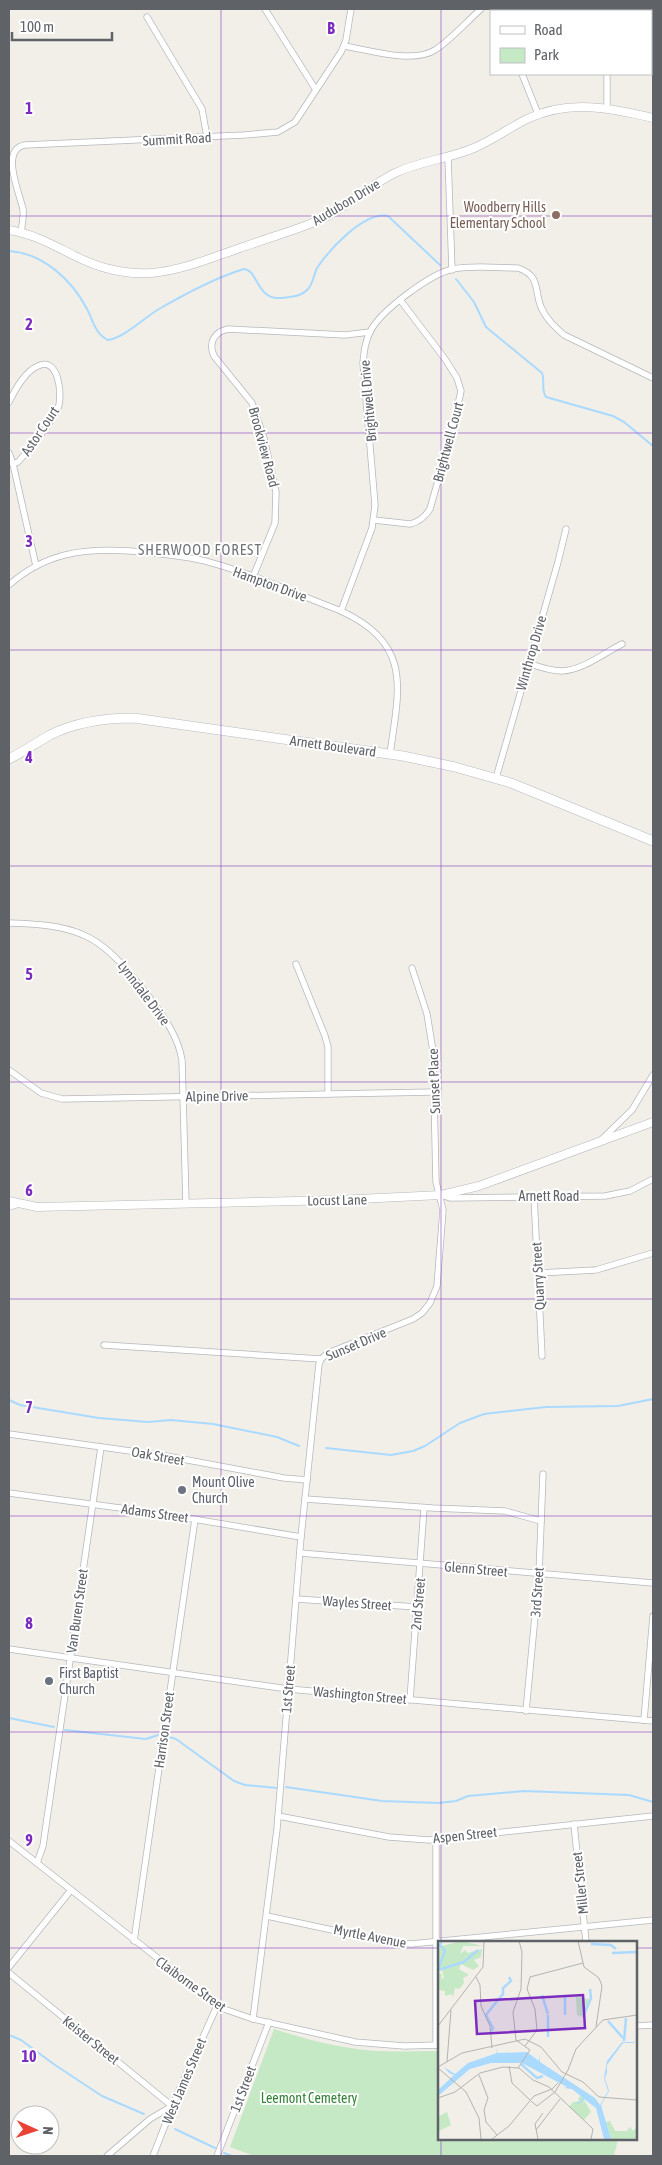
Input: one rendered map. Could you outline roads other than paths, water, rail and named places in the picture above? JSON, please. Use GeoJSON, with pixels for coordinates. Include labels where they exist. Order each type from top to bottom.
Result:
{"type":"FeatureCollection","features":[{"type":"Feature","properties":{"kind":"main road","name":"Arnett Boulevard"},"geometry":{"type":"LineString","coordinates":[[9,759],[61,730],[85,723],[120,718],[153,721],[429,761],[496,778],[653,841]]}},
{"type":"Feature","properties":{"kind":"street"},"geometry":{"type":"LineString","coordinates":[[265,9],[316,90]]}},
{"type":"Feature","properties":{"kind":"street","name":"Summit Road"},"geometry":{"type":"LineString","coordinates":[[21,232],[23,211],[11,171],[12,154],[17,147],[25,145],[207,137],[284,130],[295,122],[344,46],[351,9]]}},
{"type":"Feature","properties":{"kind":"street"},"geometry":{"type":"LineString","coordinates":[[344,46],[407,56],[428,53],[447,41],[481,9]]}},
{"type":"Feature","properties":{"kind":"street"},"geometry":{"type":"LineString","coordinates":[[147,17],[202,109],[207,137]]}},
{"type":"Feature","properties":{"kind":"street"},"geometry":{"type":"LineString","coordinates":[[522,75],[538,114]]}},
{"type":"Feature","properties":{"kind":"street"},"geometry":{"type":"LineString","coordinates":[[607,75],[607,108]]}},
{"type":"Feature","properties":{"kind":"street","name":"Audubon Drive"},"geometry":{"type":"LineString","coordinates":[[9,230],[46,240],[77,257],[101,267],[126,272],[153,273],[192,264],[307,225],[328,216],[393,174],[483,144],[538,114],[574,107],[607,108],[653,118]]}},
{"type":"Feature","properties":{"kind":"street"},"geometry":{"type":"LineString","coordinates":[[448,157],[452,270]]}},
{"type":"Feature","properties":{"kind":"street","name":"Brightwell Drive"},"geometry":{"type":"LineString","coordinates":[[341,610],[362,559],[374,520],[373,468],[363,364],[364,352],[374,325],[432,277],[452,270],[518,268],[524,270],[535,281],[542,308],[553,325],[564,335],[653,378]]}},
{"type":"Feature","properties":{"kind":"street","name":"Brightwell Court"},"geometry":{"type":"LineString","coordinates":[[374,520],[410,524],[427,515],[460,398],[457,378],[401,301]]}},
{"type":"Feature","properties":{"kind":"street","name":"Brookview Road"},"geometry":{"type":"LineString","coordinates":[[253,577],[275,523],[276,492],[264,438],[252,403],[214,356],[211,347],[214,336],[222,330],[228,329],[345,336],[370,332]]}},
{"type":"Feature","properties":{"kind":"street","name":"Astor Court"},"geometry":{"type":"LineString","coordinates":[[9,402],[29,372],[36,366],[40,364],[48,366],[57,374],[61,390],[58,408],[25,455],[13,464]]}},
{"type":"Feature","properties":{"kind":"street","name":"Astor Court"},"geometry":{"type":"LineString","coordinates":[[9,453],[36,566]]}},
{"type":"Feature","properties":{"kind":"street","name":"Winthrop Drive"},"geometry":{"type":"LineString","coordinates":[[496,778],[566,528]]}},
{"type":"Feature","properties":{"kind":"street","name":"Hampton Drive"},"geometry":{"type":"LineString","coordinates":[[9,585],[36,566],[66,554],[82,550],[115,550],[188,558],[253,577],[341,610],[354,616],[374,630],[386,646],[396,666],[399,690],[390,754]]}},
{"type":"Feature","properties":{"kind":"street"},"geometry":{"type":"LineString","coordinates":[[528,663],[552,670],[568,670],[583,665],[622,644]]}},
{"type":"Feature","properties":{"kind":"street","name":"Lynndale Drive"},"geometry":{"type":"LineString","coordinates":[[9,923],[51,926],[70,930],[88,936],[111,951],[122,962],[171,1029],[181,1051],[186,1203]]}},
{"type":"Feature","properties":{"kind":"street"},"geometry":{"type":"LineString","coordinates":[[296,964],[328,1048],[328,1094]]}},
{"type":"Feature","properties":{"kind":"street","name":"Sunset Place"},"geometry":{"type":"LineString","coordinates":[[412,968],[432,1040],[436,1182],[441,1196]]}},
{"type":"Feature","properties":{"kind":"street","name":"Alpine Drive"},"geometry":{"type":"LineString","coordinates":[[9,1070],[41,1093],[62,1099],[434,1092]]}},
{"type":"Feature","properties":{"kind":"street"},"geometry":{"type":"LineString","coordinates":[[599,1142],[632,1110],[653,1076]]}},
{"type":"Feature","properties":{"kind":"street","name":"Locust Lane"},"geometry":{"type":"LineString","coordinates":[[9,1201],[38,1207],[441,1196],[479,1186],[653,1122]]}},
{"type":"Feature","properties":{"kind":"street","name":"Arnett Road"},"geometry":{"type":"LineString","coordinates":[[441,1196],[450,1198],[616,1195],[640,1188],[653,1179]]}},
{"type":"Feature","properties":{"kind":"street","name":"Sunset Drive"},"geometry":{"type":"LineString","coordinates":[[104,1345],[321,1359],[328,1353],[407,1322],[422,1313],[430,1303],[439,1276],[443,1210],[441,1196]]}},
{"type":"Feature","properties":{"kind":"street","name":"Quarry Street"},"geometry":{"type":"LineString","coordinates":[[534,1196],[542,1356]]}},
{"type":"Feature","properties":{"kind":"street"},"geometry":{"type":"LineString","coordinates":[[9,1207],[19,1204]]}},
{"type":"Feature","properties":{"kind":"street"},"geometry":{"type":"LineString","coordinates":[[538,1274],[596,1270],[653,1253]]}},
{"type":"Feature","properties":{"kind":"street","name":"1st Street"},"geometry":{"type":"LineString","coordinates":[[253,2019],[278,1816],[301,1537],[321,1359]]}},
{"type":"Feature","properties":{"kind":"street","name":"Oak Street"},"geometry":{"type":"LineString","coordinates":[[9,1434],[166,1456],[239,1471],[307,1480]]}},
{"type":"Feature","properties":{"kind":"street","name":"Van Buren Street"},"geometry":{"type":"LineString","coordinates":[[37,1863],[43,1846],[52,1772],[71,1658],[101,1447]]}},
{"type":"Feature","properties":{"kind":"street","name":"3rd Street"},"geometry":{"type":"LineString","coordinates":[[526,1711],[538,1574],[543,1474]]}},
{"type":"Feature","properties":{"kind":"street","name":"Adams Street"},"geometry":{"type":"LineString","coordinates":[[9,1493],[195,1519],[301,1537]]}},
{"type":"Feature","properties":{"kind":"street"},"geometry":{"type":"LineString","coordinates":[[305,1499],[424,1508],[505,1511],[541,1521]]}},
{"type":"Feature","properties":{"kind":"street","name":"2nd Street"},"geometry":{"type":"LineString","coordinates":[[410,1700],[424,1508]]}},
{"type":"Feature","properties":{"kind":"street","name":"Harrison Street"},"geometry":{"type":"LineString","coordinates":[[134,1941],[195,1519]]}},
{"type":"Feature","properties":{"kind":"street","name":"Glenn Street"},"geometry":{"type":"LineString","coordinates":[[300,1553],[653,1583]]}},
{"type":"Feature","properties":{"kind":"street","name":"Wayles Street"},"geometry":{"type":"LineString","coordinates":[[296,1599],[417,1607]]}},
{"type":"Feature","properties":{"kind":"street"},"geometry":{"type":"LineString","coordinates":[[644,1720],[653,1616]]}},
{"type":"Feature","properties":{"kind":"street","name":"Washington Street"},"geometry":{"type":"LineString","coordinates":[[9,1649],[288,1689],[653,1721]]}},
{"type":"Feature","properties":{"kind":"street","name":"Aspen Street"},"geometry":{"type":"LineString","coordinates":[[278,1816],[389,1837],[436,1839],[653,1816]]}},
{"type":"Feature","properties":{"kind":"street","name":"Miller Street"},"geometry":{"type":"LineString","coordinates":[[574,1824],[586,1941]]}},
{"type":"Feature","properties":{"kind":"street"},"geometry":{"type":"LineString","coordinates":[[436,1839],[438,2045]]}},
{"type":"Feature","properties":{"kind":"street","name":"Claiborne Street"},"geometry":{"type":"LineString","coordinates":[[9,1841],[217,2006],[230,2013],[355,2042],[404,2046],[438,2045]]}},
{"type":"Feature","properties":{"kind":"street"},"geometry":{"type":"LineString","coordinates":[[9,1967],[71,1890]]}},
{"type":"Feature","properties":{"kind":"street","name":"Myrtle Avenue"},"geometry":{"type":"LineString","coordinates":[[266,1916],[388,1942],[411,1944],[437,1942]]}},
{"type":"Feature","properties":{"kind":"street","name":"Myrtle Avenue"},"geometry":{"type":"LineString","coordinates":[[447,1941],[653,1920]]}},
{"type":"Feature","properties":{"kind":"street","name":"Keister Street"},"geometry":{"type":"LineString","coordinates":[[9,1973],[172,2106]]}},
{"type":"Feature","properties":{"kind":"street","name":"West James Street"},"geometry":{"type":"LineString","coordinates":[[153,2156],[172,2106],[217,2006]]}},
{"type":"Feature","properties":{"kind":"street","name":"1st Street"},"geometry":{"type":"LineString","coordinates":[[217,2156],[269,2022]]}},
{"type":"Feature","properties":{"kind":"street"},"geometry":{"type":"LineString","coordinates":[[637,2026],[653,2025]]}},
{"type":"Feature","properties":{"kind":"street"},"geometry":{"type":"LineString","coordinates":[[107,2156],[150,2119],[172,2106]]}},
{"type":"Feature","properties":{"kind":"waterway"},"geometry":{"type":"LineString","coordinates":[[9,251],[33,257],[45,263],[65,278],[81,298],[97,330],[108,340],[121,335],[159,309],[189,292],[244,269],[249,271],[262,290],[272,297],[291,297],[302,294],[310,287],[317,268],[338,242],[368,219],[379,216],[388,216],[440,265]]}},
{"type":"Feature","properties":{"kind":"waterway"},"geometry":{"type":"LineString","coordinates":[[456,279],[474,302],[486,327],[542,373],[546,397],[613,416],[624,422],[653,446]]}},
{"type":"Feature","properties":{"kind":"waterway"},"geometry":{"type":"LineString","coordinates":[[326,1448],[391,1455],[413,1451],[425,1446],[460,1423],[484,1414],[546,1407],[618,1406],[653,1399]]}},
{"type":"Feature","properties":{"kind":"waterway"},"geometry":{"type":"LineString","coordinates":[[9,1400],[20,1405],[99,1418],[148,1422],[171,1420],[213,1424],[277,1437],[299,1446]]}},
{"type":"Feature","properties":{"kind":"waterway"},"geometry":{"type":"LineString","coordinates":[[9,1718],[54,1727]]}},
{"type":"Feature","properties":{"kind":"waterway"},"geometry":{"type":"LineString","coordinates":[[65,1730],[146,1739],[158,1735]]}},
{"type":"Feature","properties":{"kind":"waterway"},"geometry":{"type":"LineString","coordinates":[[169,1737],[176,1739],[234,1781],[245,1785],[277,1788]]}},
{"type":"Feature","properties":{"kind":"waterway"},"geometry":{"type":"LineString","coordinates":[[286,1787],[382,1801],[438,1803],[456,1801],[468,1796],[524,1791],[629,1795],[653,1802]]}},
{"type":"Feature","properties":{"kind":"waterway"},"geometry":{"type":"LineString","coordinates":[[9,2035],[21,2040],[102,2096],[144,2114]]}},
{"type":"Feature","properties":{"kind":"waterway"},"geometry":{"type":"LineString","coordinates":[[175,2129],[215,2148]]}},
{"type":"Feature","properties":{"kind":"waterway"},"geometry":{"type":"LineString","coordinates":[[224,2153],[232,2156]]}},
{"type":"Feature","properties":{"kind":"place","name":"Woodberry Hills Elementary School"},"geometry":{"type":"Point","coordinates":[556,215]}},
{"type":"Feature","properties":{"kind":"place","name":"Mount Olive Church"},"geometry":{"type":"Point","coordinates":[182,1490]}},
{"type":"Feature","properties":{"kind":"place","name":"First Baptist Church"},"geometry":{"type":"Point","coordinates":[49,1681]}},
{"type":"Feature","properties":{"kind":"district","name":"SHERWOOD FOREST"},"geometry":{"type":"Point","coordinates":[200,550]}},
{"type":"Feature","properties":{"kind":"park label","name":"Leemont Cemetery"},"geometry":{"type":"Point","coordinates":[309,2098]}}]}
